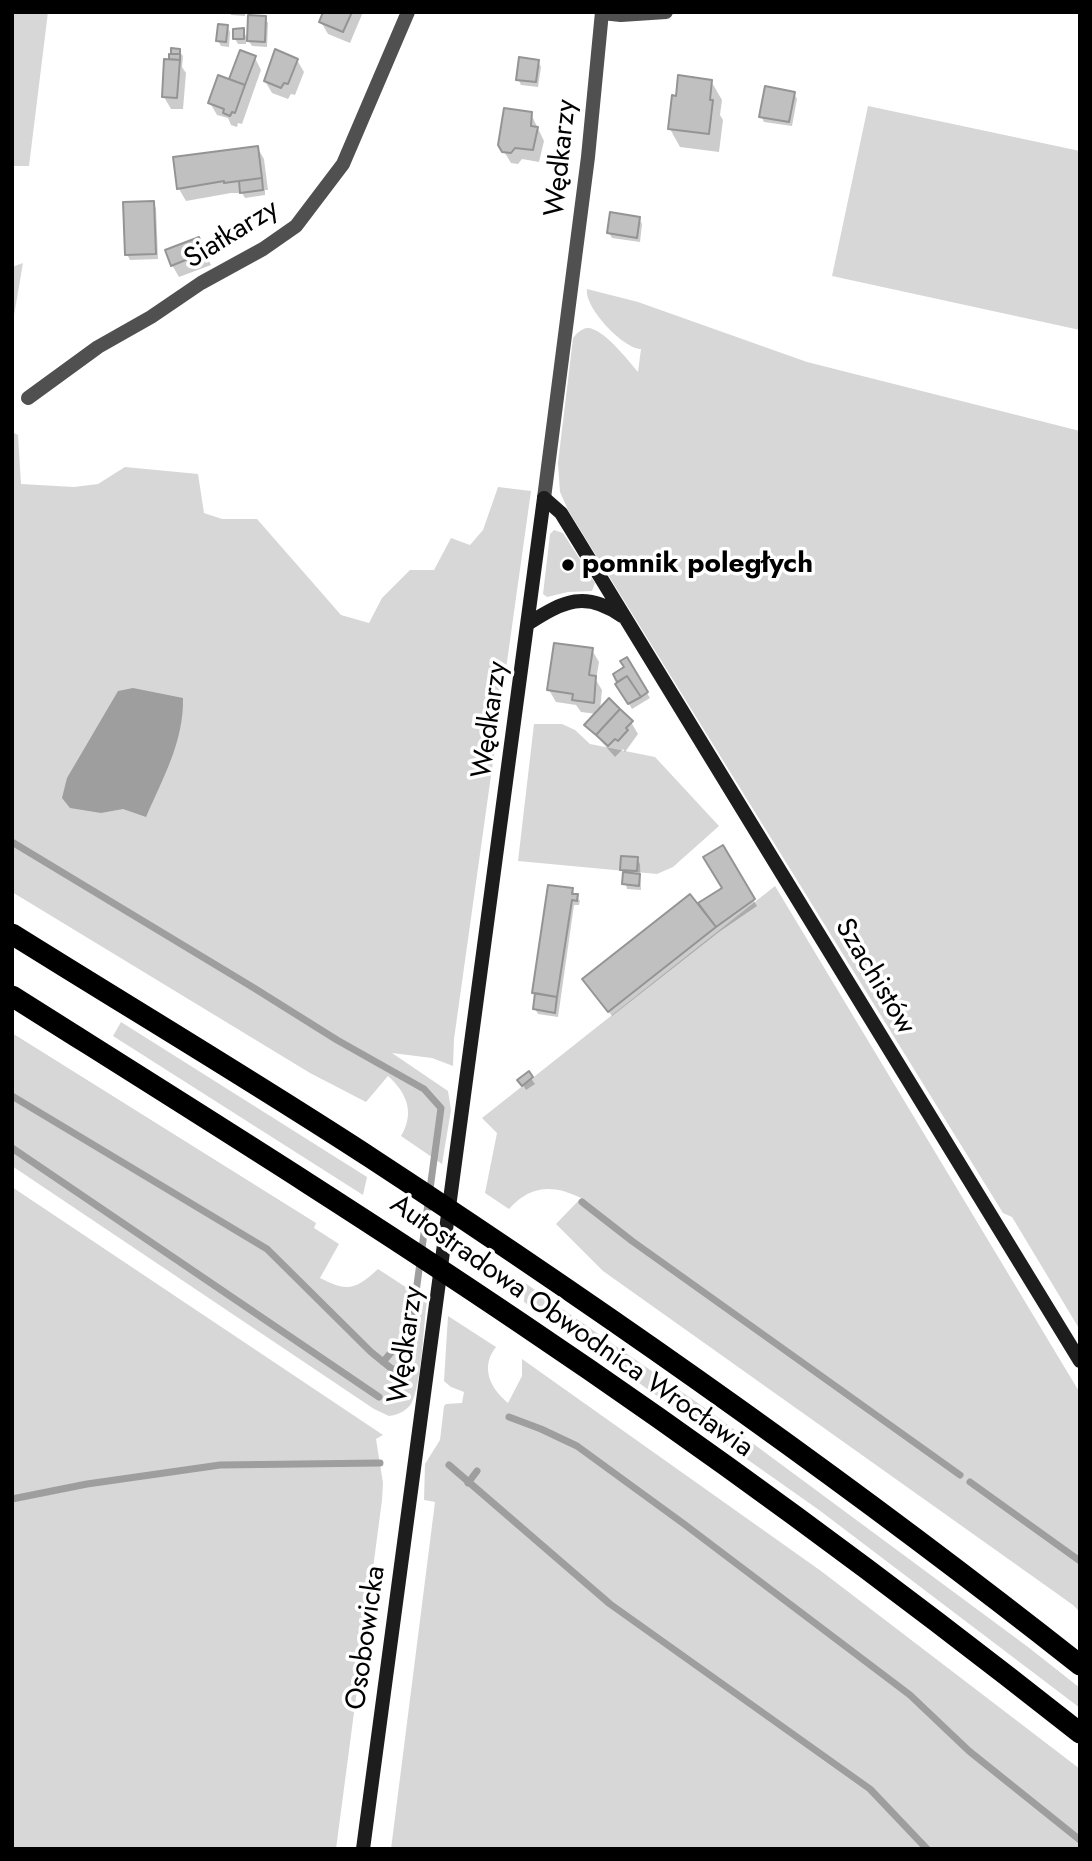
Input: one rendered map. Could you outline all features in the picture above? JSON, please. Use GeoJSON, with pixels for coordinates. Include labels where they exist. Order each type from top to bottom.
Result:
{"type":"FeatureCollection","features":[{"type":"Feature","properties":{"kind":"highway","name":"Autostradowa Obwodnica Wrocławia"},"geometry":{"type":"LineString","coordinates":[[12,934],[370,1157],[663,1354],[963,1573],[1080,1665]]}},
{"type":"Feature","properties":{"kind":"highway","name":"Autostradowa Obwodnica Wrocławia"},"geometry":{"type":"LineString","coordinates":[[12,996],[359,1216],[648,1410],[939,1622],[1080,1733]]}},
{"type":"Feature","properties":{"kind":"street","name":"Siatkarzy"},"geometry":{"type":"LineString","coordinates":[[28,398],[98,347],[296,226],[343,164],[408,12]]}},
{"type":"Feature","properties":{"kind":"street"},"geometry":{"type":"LineString","coordinates":[[602,13],[621,15],[666,12]]}},
{"type":"Feature","properties":{"kind":"street","name":"Wędkarzy"},"geometry":{"type":"LineString","coordinates":[[419,1434],[528,623],[587,157],[602,13]]}},
{"type":"Feature","properties":{"kind":"street","name":"Szachistów"},"geometry":{"type":"LineString","coordinates":[[544,498],[561,513],[1080,1361]]}},
{"type":"Feature","properties":{"kind":"street","name":"Szachistów"},"geometry":{"type":"LineString","coordinates":[[528,623],[562,604],[581,600],[600,603],[626,619]]}},
{"type":"Feature","properties":{"kind":"street","name":"Osobowicka"},"geometry":{"type":"LineString","coordinates":[[363,1849],[419,1434]]}},
{"type":"Feature","properties":{"kind":"shaded area"},"geometry":{"type":"Polygon","coordinates":[[[12,12],[48,12],[29,166],[12,166],[12,12]]]}},
{"type":"Feature","properties":{"kind":"shaded area"},"geometry":{"type":"Polygon","coordinates":[[[868,106],[1080,151],[1080,330],[832,276],[868,106]]]}},
{"type":"Feature","properties":{"kind":"shaded area"},"geometry":{"type":"Polygon","coordinates":[[[23,263],[12,327],[12,267],[23,263]]]}},
{"type":"Feature","properties":{"kind":"shaded area"},"geometry":{"type":"Polygon","coordinates":[[[587,289],[638,302],[807,362],[1080,431],[1080,1330],[1012,1217],[1003,1213],[568,510],[560,492],[558,463],[573,338],[583,329],[593,329],[614,345],[638,372],[641,349],[625,342],[606,326],[592,306],[587,289]]]}},
{"type":"Feature","properties":{"kind":"shaded area"},"geometry":{"type":"Polygon","coordinates":[[[12,432],[18,435],[21,484],[74,487],[98,484],[125,467],[198,474],[204,513],[222,519],[257,519],[341,615],[369,623],[382,598],[410,570],[434,570],[451,538],[470,545],[483,530],[498,487],[531,491],[454,1039],[453,1066],[432,1058],[392,1053],[448,1091],[451,1110],[442,1164],[401,1136],[408,1119],[407,1104],[400,1089],[388,1076],[366,1102],[310,1073],[12,892],[12,432]]]}},
{"type":"Feature","properties":{"kind":"shaded area"},"geometry":{"type":"Polygon","coordinates":[[[554,530],[563,533],[595,583],[592,591],[568,592],[547,597],[543,594],[550,534],[554,530]]]}},
{"type":"Feature","properties":{"kind":"shaded area"},"geometry":{"type":"Polygon","coordinates":[[[133,688],[183,698],[176,744],[146,817],[123,809],[101,813],[70,808],[62,798],[67,778],[118,691],[133,688]]]}},
{"type":"Feature","properties":{"kind":"shaded area"},"geometry":{"type":"Polygon","coordinates":[[[534,724],[562,724],[575,730],[590,744],[655,757],[719,826],[673,867],[657,874],[518,861],[534,724]]]}},
{"type":"Feature","properties":{"kind":"shaded area"},"geometry":{"type":"Polygon","coordinates":[[[775,886],[1080,1393],[1080,1612],[603,1271],[556,1224],[581,1198],[561,1190],[542,1189],[525,1195],[509,1209],[485,1193],[497,1133],[482,1118],[775,886]]]}},
{"type":"Feature","properties":{"kind":"shaded area"},"geometry":{"type":"Polygon","coordinates":[[[121,1022],[367,1177],[363,1195],[113,1036],[121,1022]]]}},
{"type":"Feature","properties":{"kind":"shaded area"},"geometry":{"type":"Polygon","coordinates":[[[12,1033],[316,1223],[314,1228],[339,1244],[320,1278],[351,1287],[378,1269],[427,1301],[418,1381],[408,1408],[389,1416],[374,1409],[12,1166],[12,1033]]]}},
{"type":"Feature","properties":{"kind":"shaded area"},"geometry":{"type":"Polygon","coordinates":[[[12,1187],[383,1435],[376,1439],[383,1483],[382,1500],[336,1849],[12,1849],[12,1187]]]}},
{"type":"Feature","properties":{"kind":"shaded area"},"geometry":{"type":"Polygon","coordinates":[[[525,1283],[705,1408],[1028,1647],[1080,1688],[1080,1708],[819,1510],[524,1302],[525,1283]]]}},
{"type":"Feature","properties":{"kind":"shaded area"},"geometry":{"type":"Polygon","coordinates":[[[448,1316],[496,1347],[489,1362],[489,1377],[496,1391],[508,1403],[522,1376],[522,1359],[821,1571],[1080,1769],[1080,1849],[391,1849],[435,1502],[424,1500],[425,1464],[440,1440],[444,1406],[462,1403],[464,1392],[444,1381],[448,1316]]]}},
{"type":"Feature","properties":{"kind":"building"},"geometry":{"type":"Polygon","coordinates":[[[323,12],[352,12],[343,32],[319,22],[323,12]]]}},
{"type":"Feature","properties":{"kind":"building"},"geometry":{"type":"Polygon","coordinates":[[[248,15],[266,16],[265,42],[247,41],[248,15]]]}},
{"type":"Feature","properties":{"kind":"building"},"geometry":{"type":"Polygon","coordinates":[[[218,24],[228,25],[226,42],[216,41],[218,24]]]}},
{"type":"Feature","properties":{"kind":"building"},"geometry":{"type":"Polygon","coordinates":[[[244,28],[244,39],[233,39],[233,29],[244,28]]]}},
{"type":"Feature","properties":{"kind":"building"},"geometry":{"type":"Polygon","coordinates":[[[171,48],[180,49],[180,54],[171,54],[171,48]]]}},
{"type":"Feature","properties":{"kind":"building"},"geometry":{"type":"Polygon","coordinates":[[[275,49],[298,59],[288,84],[284,83],[281,88],[264,81],[275,49]]]}},
{"type":"Feature","properties":{"kind":"building"},"geometry":{"type":"Polygon","coordinates":[[[240,50],[256,56],[245,85],[229,79],[240,50]]]}},
{"type":"Feature","properties":{"kind":"building"},"geometry":{"type":"Polygon","coordinates":[[[169,54],[180,54],[180,60],[169,59],[169,54]]]}},
{"type":"Feature","properties":{"kind":"building"},"geometry":{"type":"Polygon","coordinates":[[[519,57],[539,60],[536,82],[516,80],[519,57]]]}},
{"type":"Feature","properties":{"kind":"building"},"geometry":{"type":"Polygon","coordinates":[[[164,59],[180,60],[177,98],[162,97],[164,59]]]}},
{"type":"Feature","properties":{"kind":"building"},"geometry":{"type":"Polygon","coordinates":[[[218,75],[245,85],[235,113],[232,112],[230,116],[223,113],[224,109],[208,103],[218,75]]]}},
{"type":"Feature","properties":{"kind":"building"},"geometry":{"type":"Polygon","coordinates":[[[678,75],[712,80],[710,100],[713,100],[709,134],[668,129],[672,95],[676,96],[678,75]]]}},
{"type":"Feature","properties":{"kind":"building"},"geometry":{"type":"Polygon","coordinates":[[[765,86],[795,92],[789,122],[759,117],[765,86]]]}},
{"type":"Feature","properties":{"kind":"building"},"geometry":{"type":"Polygon","coordinates":[[[504,108],[532,112],[531,126],[538,127],[533,150],[515,148],[511,153],[502,152],[498,145],[504,108]]]}},
{"type":"Feature","properties":{"kind":"building"},"geometry":{"type":"Polygon","coordinates":[[[258,146],[262,178],[177,189],[173,157],[258,146]]]}},
{"type":"Feature","properties":{"kind":"building"},"geometry":{"type":"Polygon","coordinates":[[[262,178],[263,190],[240,193],[239,181],[262,178]]]}},
{"type":"Feature","properties":{"kind":"building"},"geometry":{"type":"Polygon","coordinates":[[[154,201],[156,254],[125,255],[123,202],[154,201]]]}},
{"type":"Feature","properties":{"kind":"building"},"geometry":{"type":"Polygon","coordinates":[[[610,212],[640,217],[637,238],[607,233],[610,212]]]}},
{"type":"Feature","properties":{"kind":"building"},"geometry":{"type":"Polygon","coordinates":[[[199,237],[205,252],[171,266],[165,250],[199,237]]]}},
{"type":"Feature","properties":{"kind":"building"},"geometry":{"type":"Polygon","coordinates":[[[554,643],[593,648],[589,675],[596,676],[594,703],[572,700],[573,694],[547,690],[554,643]]]}},
{"type":"Feature","properties":{"kind":"building"},"geometry":{"type":"Polygon","coordinates":[[[627,657],[648,692],[641,697],[627,676],[617,682],[613,674],[624,667],[620,661],[627,657]]]}},
{"type":"Feature","properties":{"kind":"building"},"geometry":{"type":"Polygon","coordinates":[[[627,676],[641,697],[628,704],[615,684],[627,676]]]}},
{"type":"Feature","properties":{"kind":"building"},"geometry":{"type":"Polygon","coordinates":[[[609,698],[620,709],[596,735],[584,725],[609,698]]]}},
{"type":"Feature","properties":{"kind":"building"},"geometry":{"type":"Polygon","coordinates":[[[620,709],[633,721],[618,741],[615,739],[608,746],[596,735],[620,709]]]}},
{"type":"Feature","properties":{"kind":"building"},"geometry":{"type":"Polygon","coordinates":[[[723,845],[755,899],[716,927],[698,903],[722,888],[703,857],[723,845]]]}},
{"type":"Feature","properties":{"kind":"building"},"geometry":{"type":"Polygon","coordinates":[[[621,856],[638,857],[637,871],[620,870],[621,856]]]}},
{"type":"Feature","properties":{"kind":"building"},"geometry":{"type":"Polygon","coordinates":[[[623,872],[640,874],[639,886],[622,884],[623,872]]]}},
{"type":"Feature","properties":{"kind":"building"},"geometry":{"type":"Polygon","coordinates":[[[548,885],[573,888],[572,894],[578,894],[577,901],[572,900],[557,997],[532,993],[548,885]]]}},
{"type":"Feature","properties":{"kind":"building"},"geometry":{"type":"Polygon","coordinates":[[[690,894],[716,927],[608,1012],[582,979],[690,894]]]}},
{"type":"Feature","properties":{"kind":"building"},"geometry":{"type":"Polygon","coordinates":[[[535,993],[557,997],[555,1013],[533,1009],[535,993]]]}},
{"type":"Feature","properties":{"kind":"building"},"geometry":{"type":"Polygon","coordinates":[[[529,1071],[533,1077],[522,1086],[517,1080],[529,1071]]]}},
{"type":"Feature","properties":{"kind":"waterway"},"geometry":{"type":"LineString","coordinates":[[12,842],[337,1040],[424,1089],[441,1108],[411,1329],[383,1362]]}},
{"type":"Feature","properties":{"kind":"waterway"},"geometry":{"type":"LineString","coordinates":[[12,1096],[267,1249],[371,1352],[392,1369],[400,1369]]}},
{"type":"Feature","properties":{"kind":"waterway"},"geometry":{"type":"LineString","coordinates":[[12,1148],[379,1397]]}},
{"type":"Feature","properties":{"kind":"waterway"},"geometry":{"type":"LineString","coordinates":[[582,1202],[632,1241],[960,1475]]}},
{"type":"Feature","properties":{"kind":"waterway"},"geometry":{"type":"LineString","coordinates":[[509,1417],[577,1446],[684,1524],[910,1695],[969,1751],[1080,1840]]}},
{"type":"Feature","properties":{"kind":"waterway"},"geometry":{"type":"LineString","coordinates":[[12,1499],[87,1484],[220,1465],[380,1463]]}},
{"type":"Feature","properties":{"kind":"waterway"},"geometry":{"type":"LineString","coordinates":[[449,1465],[610,1604],[870,1789],[927,1849]]}},
{"type":"Feature","properties":{"kind":"waterway"},"geometry":{"type":"LineString","coordinates":[[468,1483],[477,1471]]}},
{"type":"Feature","properties":{"kind":"waterway"},"geometry":{"type":"LineString","coordinates":[[970,1482],[1080,1561]]}},
{"type":"Feature","properties":{"kind":"place","name":"pomnik poległych"},"geometry":{"type":"Point","coordinates":[568,565]}}]}
